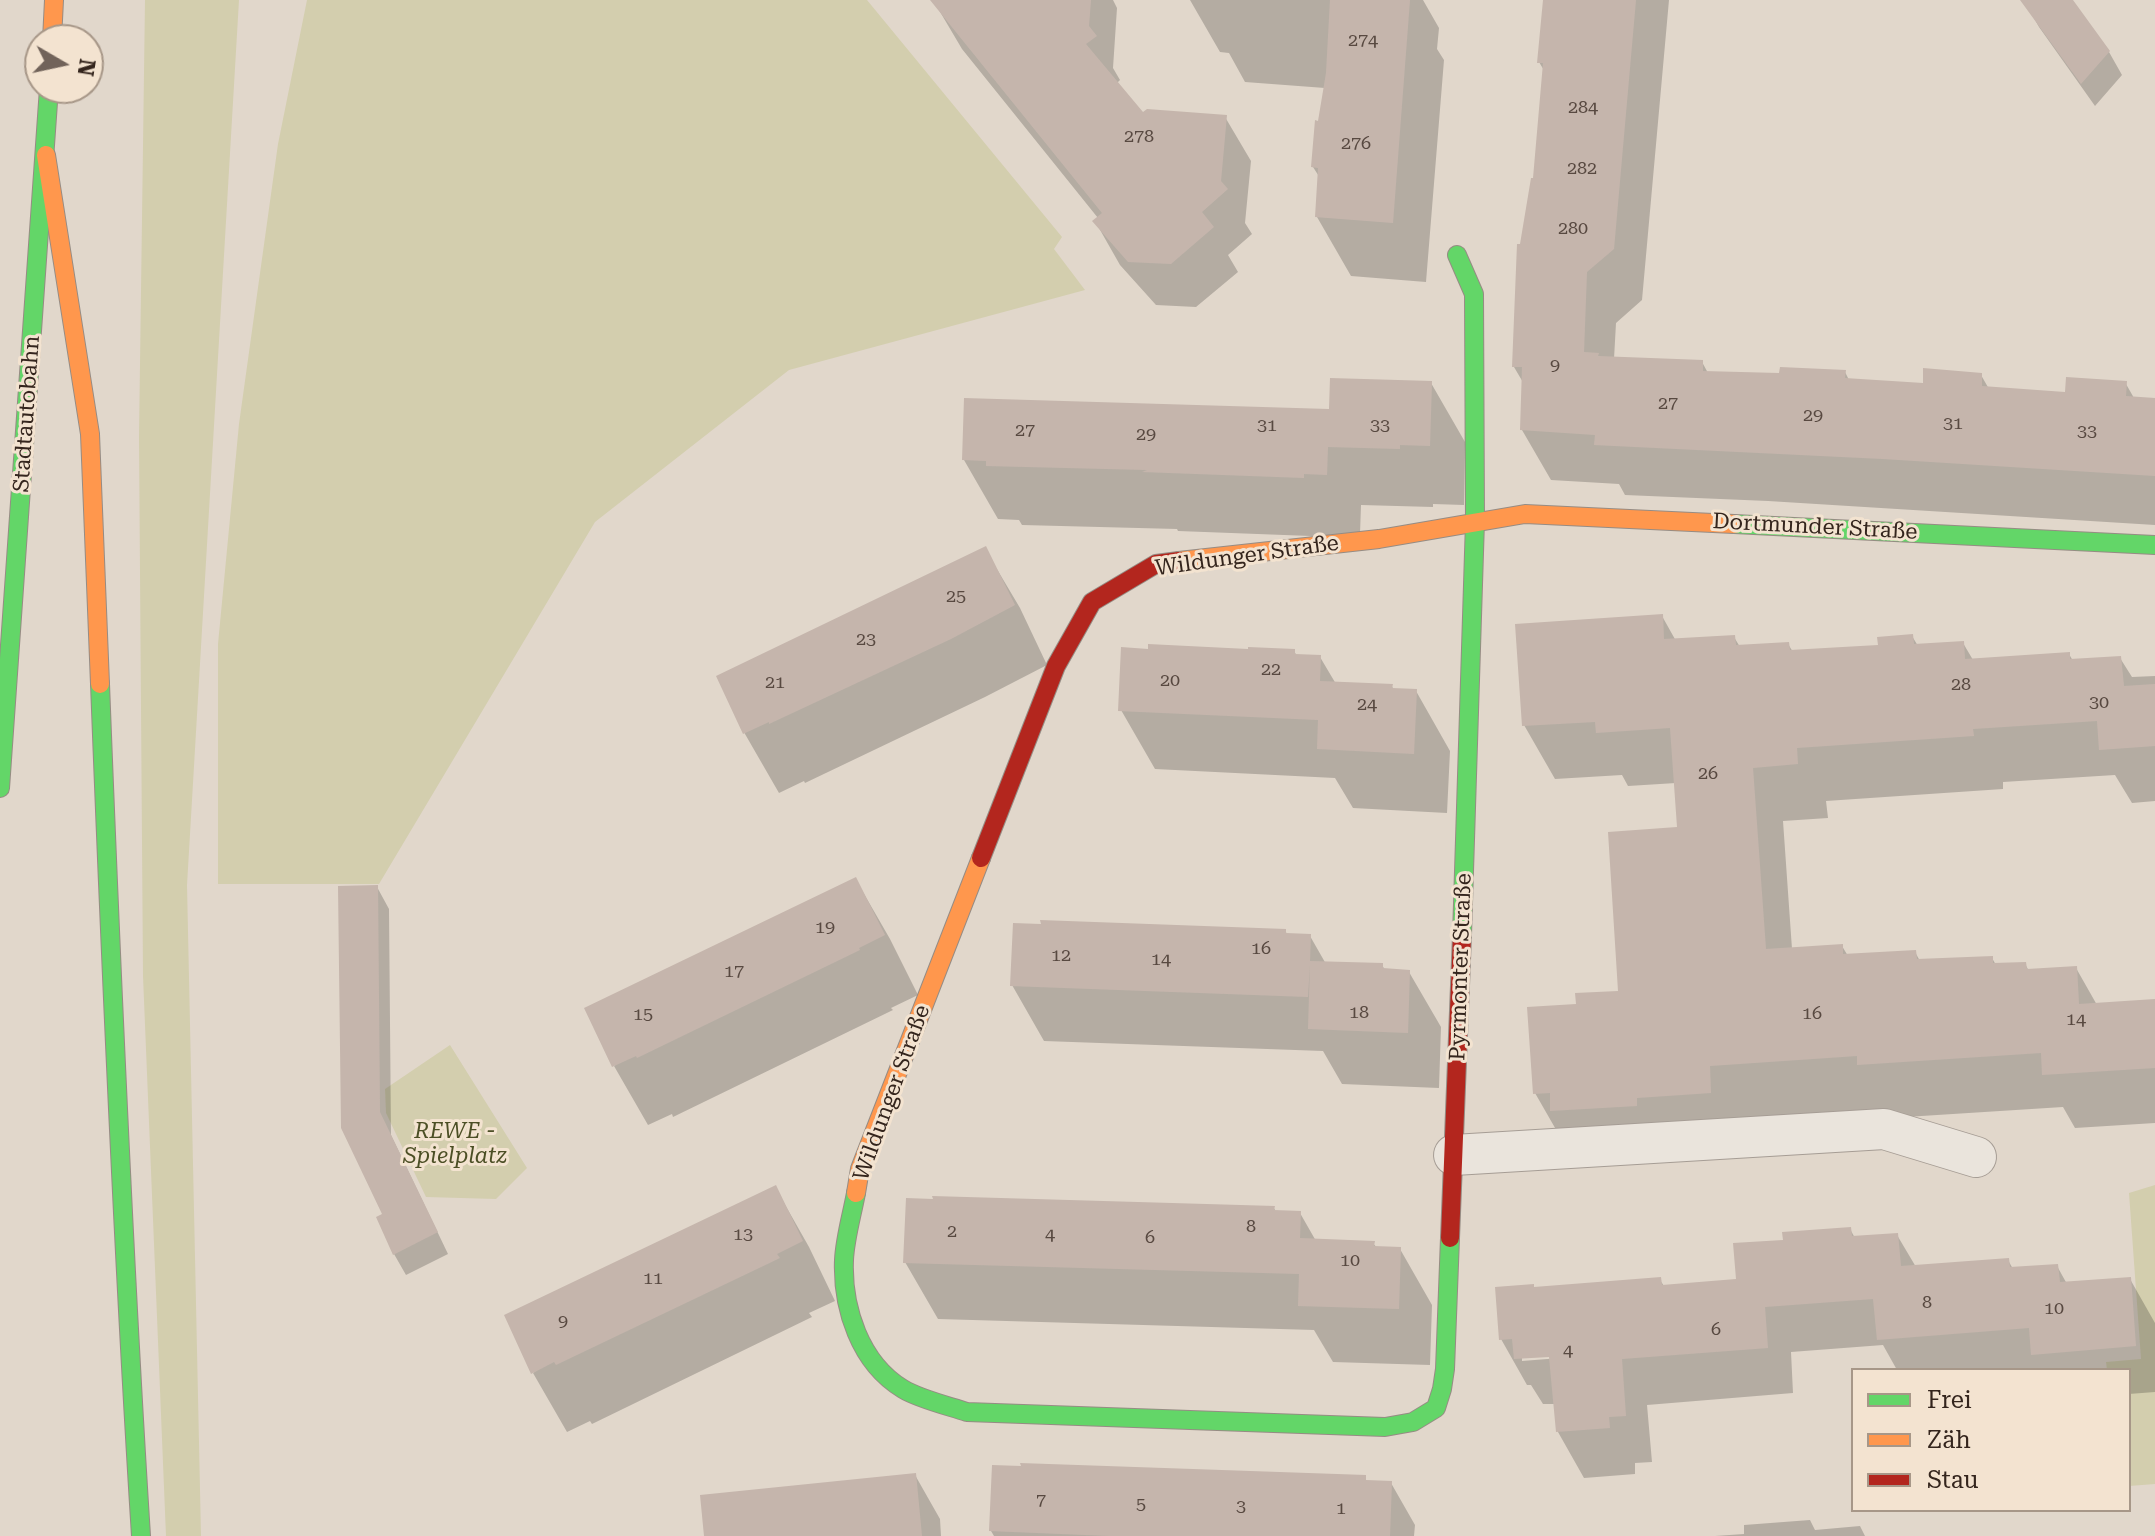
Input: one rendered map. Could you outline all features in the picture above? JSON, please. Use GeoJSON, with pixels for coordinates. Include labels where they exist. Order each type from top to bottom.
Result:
{"type":"FeatureCollection","features":[{"type":"Feature","properties":{"kind":"main road"},"geometry":{"type":"LineString","coordinates":[[53,24],[54,0]]}},
{"type":"Feature","properties":{"kind":"main road","name":"Stadtautobahn"},"geometry":{"type":"LineString","coordinates":[[0,788],[48,104]]}},
{"type":"Feature","properties":{"kind":"main road"},"geometry":{"type":"LineString","coordinates":[[46,155],[90,434],[113,1015],[141,1536]]}},
{"type":"Feature","properties":{"kind":"main road","name":"Pyrmonter Straße"},"geometry":{"type":"LineString","coordinates":[[1454,1155],[1475,521],[1474,294],[1457,255]]}},
{"type":"Feature","properties":{"kind":"main road","name":"Dortmunder Straße"},"geometry":{"type":"LineString","coordinates":[[1475,521],[1525,514],[2155,545]]}},
{"type":"Feature","properties":{"kind":"main road","name":"Wildunger Straße"},"geometry":{"type":"LineString","coordinates":[[1454,1155],[1442,1389],[1436,1408],[1413,1422],[1385,1427],[967,1412],[904,1390],[877,1368],[857,1336],[846,1293],[844,1259],[860,1169],[1056,666],[1092,602],[1156,564],[1379,539],[1475,521]]}},
{"type":"Feature","properties":{"kind":"street"},"geometry":{"type":"LineString","coordinates":[[1454,1155],[1884,1129],[1976,1157]]}},
{"type":"Feature","properties":{"kind":"green space"},"geometry":{"type":"Polygon","coordinates":[[[145,0],[239,0],[187,885],[201,1536],[166,1536],[143,976],[139,437],[145,0]]]}},
{"type":"Feature","properties":{"kind":"green space"},"geometry":{"type":"Polygon","coordinates":[[[307,0],[867,0],[1062,237],[1054,249],[1085,290],[789,370],[595,522],[379,884],[218,884],[218,644],[239,424],[278,144],[307,0]]]}},
{"type":"Feature","properties":{"kind":"green space","name":"REWE - Spielplatz"},"geometry":{"type":"Polygon","coordinates":[[[450,1045],[527,1168],[496,1199],[426,1197],[386,1113],[385,1089],[450,1045]]]}},
{"type":"Feature","properties":{"kind":"green space"},"geometry":{"type":"Polygon","coordinates":[[[2155,1185],[2155,1484],[2131,1486],[2131,1368],[2107,1368],[2106,1362],[2141,1359],[2129,1193],[2155,1185]]]}},
{"type":"Feature","properties":{"kind":"building"},"geometry":{"type":"Polygon","coordinates":[[[930,0],[1091,0],[1089,26],[1097,36],[1086,44],[1143,112],[1147,109],[1227,115],[1221,181],[1228,189],[1202,212],[1214,227],[1171,264],[1128,262],[1092,221],[1102,213],[930,0]]]}},
{"type":"Feature","properties":{"kind":"building"},"geometry":{"type":"Polygon","coordinates":[[[1330,0],[1410,0],[1393,223],[1315,217],[1318,168],[1311,167],[1315,120],[1318,121],[1326,73],[1330,0]]]}},
{"type":"Feature","properties":{"kind":"building"},"geometry":{"type":"Polygon","coordinates":[[[1543,0],[1636,0],[1614,249],[1587,272],[1584,352],[1599,353],[1598,356],[1703,360],[1703,371],[1779,373],[1780,367],[1846,370],[1845,378],[1923,383],[1923,368],[1982,373],[1982,386],[2065,392],[2066,377],[2127,381],[2126,396],[2155,398],[2155,476],[1594,445],[1595,435],[1520,430],[1522,367],[1512,367],[1517,244],[1520,244],[1533,178],[1543,63],[1537,63],[1543,0]]]}},
{"type":"Feature","properties":{"kind":"building"},"geometry":{"type":"Polygon","coordinates":[[[2020,0],[2073,0],[2110,51],[2081,84],[2020,0]]]}},
{"type":"Feature","properties":{"kind":"building"},"geometry":{"type":"Polygon","coordinates":[[[1330,378],[1432,381],[1430,446],[1400,445],[1400,449],[1328,447],[1327,475],[1304,474],[1304,478],[986,466],[986,461],[962,460],[964,398],[1329,409],[1330,378]]]}},
{"type":"Feature","properties":{"kind":"building"},"geometry":{"type":"Polygon","coordinates":[[[986,546],[1015,605],[951,639],[743,734],[716,676],[986,546]]]}},
{"type":"Feature","properties":{"kind":"building"},"geometry":{"type":"Polygon","coordinates":[[[1663,614],[1664,639],[1735,635],[1736,645],[1789,642],[1790,650],[1878,645],[1877,637],[1913,634],[1914,644],[1964,641],[1965,659],[2070,652],[2070,659],[2121,656],[2124,686],[2155,684],[2155,746],[2099,750],[2097,721],[1973,729],[1974,736],[1797,748],[1798,764],[1753,768],[1766,949],[1843,944],[1843,954],[1916,950],[1917,959],[1993,956],[1993,963],[2026,962],[2027,969],[2077,966],[2079,1004],[2155,999],[2155,1068],[2042,1075],[2041,1053],[1857,1065],[1857,1056],[1710,1066],[1711,1093],[1637,1098],[1637,1106],[1550,1111],[1550,1093],[1533,1094],[1527,1007],[1576,1004],[1575,993],[1618,991],[1608,832],[1677,827],[1670,728],[1596,733],[1595,722],[1522,726],[1515,624],[1663,614]]]}},
{"type":"Feature","properties":{"kind":"building"},"geometry":{"type":"Polygon","coordinates":[[[1148,644],[1295,649],[1295,654],[1321,655],[1320,681],[1393,684],[1392,688],[1417,689],[1414,754],[1317,749],[1318,720],[1118,711],[1121,647],[1148,649],[1148,644]]]}},
{"type":"Feature","properties":{"kind":"building"},"geometry":{"type":"Polygon","coordinates":[[[856,877],[885,935],[637,1058],[612,1067],[584,1008],[856,877]]]}},
{"type":"Feature","properties":{"kind":"building"},"geometry":{"type":"Polygon","coordinates":[[[378,885],[380,1112],[438,1232],[393,1255],[376,1217],[382,1214],[341,1128],[338,886],[378,885]]]}},
{"type":"Feature","properties":{"kind":"building"},"geometry":{"type":"Polygon","coordinates":[[[1040,920],[1286,929],[1286,933],[1311,934],[1310,961],[1383,963],[1383,968],[1410,970],[1408,1033],[1308,1029],[1310,964],[1308,997],[1010,986],[1013,923],[1041,924],[1040,920]]]}},
{"type":"Feature","properties":{"kind":"building"},"geometry":{"type":"Polygon","coordinates":[[[776,1185],[803,1241],[777,1254],[780,1258],[531,1374],[504,1315],[776,1185]]]}},
{"type":"Feature","properties":{"kind":"building"},"geometry":{"type":"Polygon","coordinates":[[[932,1196],[1275,1206],[1274,1210],[1301,1211],[1300,1238],[1375,1241],[1374,1246],[1401,1247],[1399,1309],[1298,1306],[1299,1274],[903,1263],[906,1198],[933,1199],[932,1196]]]}},
{"type":"Feature","properties":{"kind":"building"},"geometry":{"type":"Polygon","coordinates":[[[1851,1227],[1852,1236],[1898,1233],[1901,1266],[2009,1258],[2010,1267],[2058,1264],[2060,1282],[2131,1277],[2136,1346],[2031,1355],[2029,1328],[1877,1340],[1873,1299],[1765,1307],[1768,1348],[1622,1359],[1626,1416],[1609,1417],[1610,1428],[1556,1432],[1549,1357],[1514,1359],[1512,1339],[1499,1340],[1495,1287],[1661,1277],[1662,1285],[1736,1279],[1733,1243],[1783,1240],[1782,1232],[1851,1227]]]}},
{"type":"Feature","properties":{"kind":"building"},"geometry":{"type":"Polygon","coordinates":[[[1020,1463],[1366,1475],[1366,1480],[1392,1481],[1390,1536],[1109,1536],[989,1531],[992,1465],[1021,1466],[1020,1463]]]}},
{"type":"Feature","properties":{"kind":"building"},"geometry":{"type":"Polygon","coordinates":[[[916,1473],[922,1536],[704,1536],[700,1495],[916,1473]]]}},
{"type":"Feature","properties":{"kind":"traffic: fast"},"geometry":{"type":"LineString","coordinates":[[0,788],[48,104]]}},
{"type":"Feature","properties":{"kind":"traffic: fast"},"geometry":{"type":"LineString","coordinates":[[1457,255],[1474,294],[1475,521],[1462,935]]}},
{"type":"Feature","properties":{"kind":"traffic: fast"},"geometry":{"type":"LineString","coordinates":[[1734,524],[2155,545]]}},
{"type":"Feature","properties":{"kind":"traffic: fast"},"geometry":{"type":"LineString","coordinates":[[100,684],[118,1110],[141,1536]]}},
{"type":"Feature","properties":{"kind":"traffic: fast"},"geometry":{"type":"LineString","coordinates":[[856,1193],[846,1243],[844,1278],[850,1315],[865,1349],[875,1365],[903,1389],[967,1412],[1385,1427],[1413,1422],[1436,1408],[1442,1389],[1450,1238]]}},
{"type":"Feature","properties":{"kind":"traffic: slow"},"geometry":{"type":"LineString","coordinates":[[53,24],[54,0]]}},
{"type":"Feature","properties":{"kind":"traffic: slow"},"geometry":{"type":"LineString","coordinates":[[46,155],[90,434],[100,684]]}},
{"type":"Feature","properties":{"kind":"traffic: slow"},"geometry":{"type":"LineString","coordinates":[[1179,561],[1379,539],[1525,514],[1734,524]]}},
{"type":"Feature","properties":{"kind":"traffic: slow"},"geometry":{"type":"LineString","coordinates":[[856,1193],[860,1169],[981,858]]}},
{"type":"Feature","properties":{"kind":"traffic: jam"},"geometry":{"type":"LineString","coordinates":[[981,858],[1056,666],[1092,602],[1156,564],[1179,561]]}},
{"type":"Feature","properties":{"kind":"traffic: jam"},"geometry":{"type":"LineString","coordinates":[[1450,1238],[1462,935]]}}]}
